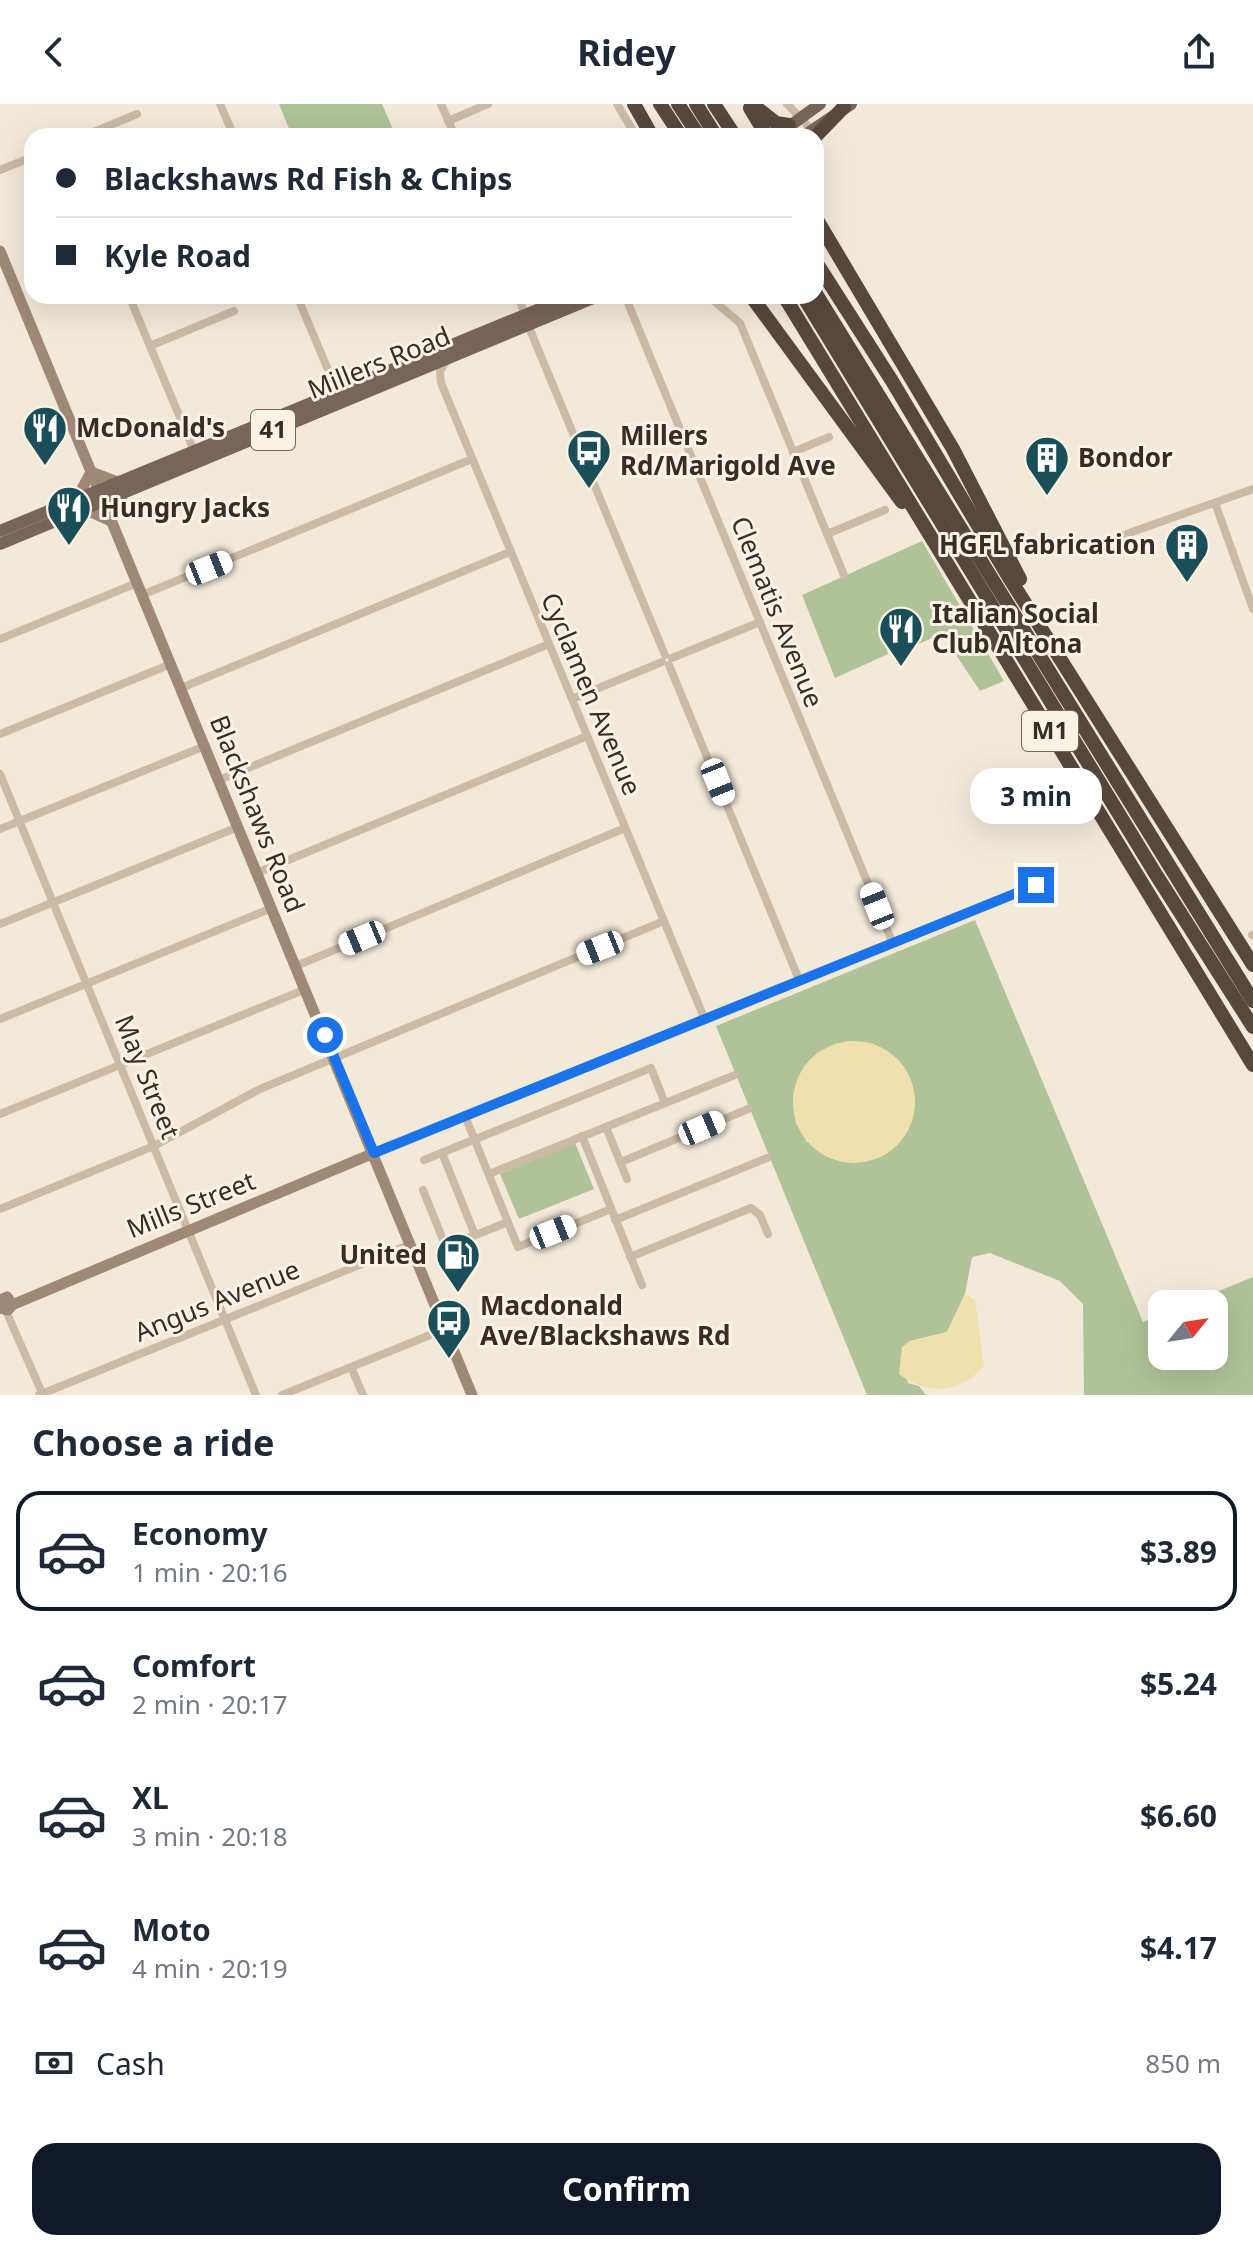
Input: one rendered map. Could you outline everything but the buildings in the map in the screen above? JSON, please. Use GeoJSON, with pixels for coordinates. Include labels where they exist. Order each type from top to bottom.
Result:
{"type":"FeatureCollection","features":[{"type":"Feature","properties":{"kind":"highway"},"geometry":{"type":"LineString","coordinates":[[634,104],[648,128]]}},
{"type":"Feature","properties":{"kind":"highway"},"geometry":{"type":"LineString","coordinates":[[660,104],[676,128]]}},
{"type":"Feature","properties":{"kind":"highway"},"geometry":{"type":"LineString","coordinates":[[678,104],[694,128]]}},
{"type":"Feature","properties":{"kind":"highway"},"geometry":{"type":"LineString","coordinates":[[696,104],[711,128]]}},
{"type":"Feature","properties":{"kind":"highway"},"geometry":{"type":"LineString","coordinates":[[714,104],[730,128]]}},
{"type":"Feature","properties":{"kind":"highway"},"geometry":{"type":"LineString","coordinates":[[750,104],[776,123],[789,125]]}},
{"type":"Feature","properties":{"kind":"highway"},"geometry":{"type":"LineString","coordinates":[[750,104],[763,128]]}},
{"type":"Feature","properties":{"kind":"highway"},"geometry":{"type":"LineString","coordinates":[[820,128],[848,106]]}},
{"type":"Feature","properties":{"kind":"highway"},"geometry":{"type":"LineString","coordinates":[[824,231],[953,449],[1078,685]]}},
{"type":"Feature","properties":{"kind":"highway","name":"M1"},"geometry":{"type":"LineString","coordinates":[[824,275],[1253,965]]}},
{"type":"Feature","properties":{"kind":"highway"},"geometry":{"type":"LineString","coordinates":[[754,304],[951,567]]}},
{"type":"Feature","properties":{"kind":"highway","name":"M1"},"geometry":{"type":"LineString","coordinates":[[789,304],[1253,1063]]}},
{"type":"Feature","properties":{"kind":"highway","name":"M1"},"geometry":{"type":"LineString","coordinates":[[808,304],[1155,873],[1253,1027]]}},
{"type":"Feature","properties":{"kind":"highway","name":"M1"},"geometry":{"type":"LineString","coordinates":[[822,304],[1253,1001]]}},
{"type":"Feature","properties":{"kind":"main road"},"geometry":{"type":"LineString","coordinates":[[785,128],[820,104]]}},
{"type":"Feature","properties":{"kind":"main road","name":"Blackshaws Road"},"geometry":{"type":"LineString","coordinates":[[0,251],[472,1395]]}},
{"type":"Feature","properties":{"kind":"main road","name":"Millers Road"},"geometry":{"type":"LineString","coordinates":[[0,531],[122,488],[449,358],[527,320],[545,304]]}},
{"type":"Feature","properties":{"kind":"main road","name":"Millers Road"},"geometry":{"type":"LineString","coordinates":[[122,488],[194,451],[339,392],[574,304]]}},
{"type":"Feature","properties":{"kind":"main road"},"geometry":{"type":"LineString","coordinates":[[91,472],[122,488],[111,521],[80,504],[91,472]]}},
{"type":"Feature","properties":{"kind":"main road","name":"Millers Road"},"geometry":{"type":"LineString","coordinates":[[0,544],[80,504]]}},
{"type":"Feature","properties":{"kind":"main road","name":"Mills Street"},"geometry":{"type":"LineString","coordinates":[[4,1303],[374,1153]]}},
{"type":"Feature","properties":{"kind":"street"},"geometry":{"type":"LineString","coordinates":[[220,104],[230,128]]}},
{"type":"Feature","properties":{"kind":"street"},"geometry":{"type":"LineString","coordinates":[[441,104],[451,128]]}},
{"type":"Feature","properties":{"kind":"street"},"geometry":{"type":"LineString","coordinates":[[448,121],[488,104]]}},
{"type":"Feature","properties":{"kind":"street"},"geometry":{"type":"LineString","coordinates":[[617,104],[631,128]]}},
{"type":"Feature","properties":{"kind":"street"},"geometry":{"type":"LineString","coordinates":[[787,104],[801,115],[809,128]]}},
{"type":"Feature","properties":{"kind":"street"},"geometry":{"type":"LineString","coordinates":[[103,128],[137,114]]}},
{"type":"Feature","properties":{"kind":"street"},"geometry":{"type":"LineString","coordinates":[[0,170],[24,160]]}},
{"type":"Feature","properties":{"kind":"street"},"geometry":{"type":"LineString","coordinates":[[132,304],[194,451]]}},
{"type":"Feature","properties":{"kind":"street"},"geometry":{"type":"LineString","coordinates":[[300,304],[339,392],[362,393]]}},
{"type":"Feature","properties":{"kind":"street"},"geometry":{"type":"LineString","coordinates":[[521,304],[800,982]]}},
{"type":"Feature","properties":{"kind":"street","name":"Clematis Avenue"},"geometry":{"type":"LineString","coordinates":[[628,304],[893,944]]}},
{"type":"Feature","properties":{"kind":"street"},"geometry":{"type":"LineString","coordinates":[[717,304],[740,323],[844,575]]}},
{"type":"Feature","properties":{"kind":"street"},"geometry":{"type":"LineString","coordinates":[[150,346],[234,311]]}},
{"type":"Feature","properties":{"kind":"street"},"geometry":{"type":"LineString","coordinates":[[441,383],[440,371],[449,358]]}},
{"type":"Feature","properties":{"kind":"street"},"geometry":{"type":"LineString","coordinates":[[413,373],[429,372],[441,383]]}},
{"type":"Feature","properties":{"kind":"street","name":"Cyclamen Avenue"},"geometry":{"type":"LineString","coordinates":[[441,383],[705,1020]]}},
{"type":"Feature","properties":{"kind":"street"},"geometry":{"type":"LineString","coordinates":[[793,452],[829,437]]}},
{"type":"Feature","properties":{"kind":"street"},"geometry":{"type":"LineString","coordinates":[[142,595],[472,459]]}},
{"type":"Feature","properties":{"kind":"street"},"geometry":{"type":"LineString","coordinates":[[1118,537],[1253,489]]}},
{"type":"Feature","properties":{"kind":"street"},"geometry":{"type":"LineString","coordinates":[[1215,503],[1253,609]]}},
{"type":"Feature","properties":{"kind":"street"},"geometry":{"type":"LineString","coordinates":[[827,534],[885,510]]}},
{"type":"Feature","properties":{"kind":"street"},"geometry":{"type":"LineString","coordinates":[[181,688],[510,552]]}},
{"type":"Feature","properties":{"kind":"street"},"geometry":{"type":"LineString","coordinates":[[0,639],[137,583]]}},
{"type":"Feature","properties":{"kind":"street"},"geometry":{"type":"LineString","coordinates":[[572,699],[760,622]]}},
{"type":"Feature","properties":{"kind":"street"},"geometry":{"type":"LineString","coordinates":[[219,780],[549,644]]}},
{"type":"Feature","properties":{"kind":"street"},"geometry":{"type":"LineString","coordinates":[[0,734],[171,664]]}},
{"type":"Feature","properties":{"kind":"street"},"geometry":{"type":"LineString","coordinates":[[257,873],[587,736]]}},
{"type":"Feature","properties":{"kind":"street"},"geometry":{"type":"LineString","coordinates":[[0,829],[205,746]]}},
{"type":"Feature","properties":{"kind":"street","name":"May Street"},"geometry":{"type":"LineString","coordinates":[[0,774],[256,1395]]}},
{"type":"Feature","properties":{"kind":"street"},"geometry":{"type":"LineString","coordinates":[[0,924],[238,827]]}},
{"type":"Feature","properties":{"kind":"street"},"geometry":{"type":"LineString","coordinates":[[296,966],[625,828]]}},
{"type":"Feature","properties":{"kind":"street"},"geometry":{"type":"LineString","coordinates":[[374,1153],[1036,885]]}},
{"type":"Feature","properties":{"kind":"street"},"geometry":{"type":"LineString","coordinates":[[0,1019],[272,908]]}},
{"type":"Feature","properties":{"kind":"street"},"geometry":{"type":"LineString","coordinates":[[0,1209],[154,1146],[260,1089],[664,921]]}},
{"type":"Feature","properties":{"kind":"street"},"geometry":{"type":"LineString","coordinates":[[0,1114],[306,989]]}},
{"type":"Feature","properties":{"kind":"street"},"geometry":{"type":"LineString","coordinates":[[424,1160],[651,1068],[665,1103]]}},
{"type":"Feature","properties":{"kind":"street"},"geometry":{"type":"LineString","coordinates":[[489,1174],[735,1075]]}},
{"type":"Feature","properties":{"kind":"street"},"geometry":{"type":"LineString","coordinates":[[621,1162],[748,1109]]}},
{"type":"Feature","properties":{"kind":"street"},"geometry":{"type":"LineString","coordinates":[[465,1116],[518,1247],[611,1209]]}},
{"type":"Feature","properties":{"kind":"street"},"geometry":{"type":"LineString","coordinates":[[606,1127],[627,1179]]}},
{"type":"Feature","properties":{"kind":"street"},"geometry":{"type":"LineString","coordinates":[[582,1136],[642,1285]]}},
{"type":"Feature","properties":{"kind":"street"},"geometry":{"type":"LineString","coordinates":[[442,1153],[475,1235]]}},
{"type":"Feature","properties":{"kind":"street"},"geometry":{"type":"LineString","coordinates":[[615,1220],[767,1158]]}},
{"type":"Feature","properties":{"kind":"street"},"geometry":{"type":"LineString","coordinates":[[423,1190],[446,1247],[508,1222]]}},
{"type":"Feature","properties":{"kind":"street"},"geometry":{"type":"LineString","coordinates":[[630,1257],[751,1208],[760,1215],[768,1234]]}},
{"type":"Feature","properties":{"kind":"street","name":"Angus Avenue"},"geometry":{"type":"LineString","coordinates":[[41,1394],[411,1244]]}},
{"type":"Feature","properties":{"kind":"street"},"geometry":{"type":"LineString","coordinates":[[4,1303],[41,1394]]}},
{"type":"Feature","properties":{"kind":"street"},"geometry":{"type":"LineString","coordinates":[[282,1395],[445,1329]]}},
{"type":"Feature","properties":{"kind":"street"},"geometry":{"type":"LineString","coordinates":[[351,1367],[363,1395]]}},
{"type":"Feature","properties":{"kind":"green space"},"geometry":{"type":"Polygon","coordinates":[[[279,104],[382,104],[392,128],[289,128],[279,104]]]}},
{"type":"Feature","properties":{"kind":"green space"},"geometry":{"type":"Polygon","coordinates":[[[922,541],[1004,681],[980,691],[942,634],[904,650],[900,643],[887,649],[888,654],[835,678],[802,595],[922,541]]]}},
{"type":"Feature","properties":{"kind":"green space"},"geometry":{"type":"Polygon","coordinates":[[[975,920],[1143,1322],[1148,1320],[1148,1370],[1228,1370],[1228,1290],[1221,1290],[1253,1277],[1253,1395],[1084,1395],[1083,1304],[1060,1281],[990,1253],[972,1257],[965,1294],[947,1332],[910,1341],[902,1348],[908,1383],[919,1386],[926,1395],[867,1395],[716,1026],[975,920]],[[851,1041],[833,1045],[816,1054],[793,1104],[796,1123],[807,1142],[911,1123],[915,1102],[911,1081],[851,1041]]]}},
{"type":"Feature","properties":{"kind":"green space"},"geometry":{"type":"Polygon","coordinates":[[[575,1143],[594,1189],[519,1219],[500,1174],[575,1143]]]}},
{"type":"Feature","properties":{"kind":"sand"},"geometry":{"type":"Polygon","coordinates":[[[854,1041],[877,1046],[897,1059],[910,1079],[915,1102],[910,1125],[897,1145],[877,1158],[854,1163],[831,1158],[811,1145],[798,1125],[793,1102],[798,1079],[811,1059],[831,1046],[854,1041]]]}},
{"type":"Feature","properties":{"kind":"sand"},"geometry":{"type":"Polygon","coordinates":[[[965,1294],[975,1300],[984,1365],[965,1382],[943,1389],[921,1386],[899,1374],[902,1347],[910,1341],[947,1332],[965,1294]]]}},
{"type":"Feature","properties":{"kind":"place","name":"McDonald's"},"geometry":{"type":"Point","coordinates":[45,467]}},
{"type":"Feature","properties":{"kind":"place","name":"Millers Rd/Marigold Ave"},"geometry":{"type":"Point","coordinates":[589,490]}},
{"type":"Feature","properties":{"kind":"place","name":"Bondor"},"geometry":{"type":"Point","coordinates":[1047,497]}},
{"type":"Feature","properties":{"kind":"place","name":"Hungry Jacks"},"geometry":{"type":"Point","coordinates":[69,547]}},
{"type":"Feature","properties":{"kind":"place","name":"HGFL fabrication"},"geometry":{"type":"Point","coordinates":[1187,584]}},
{"type":"Feature","properties":{"kind":"place","name":"Italian Social Club Altona"},"geometry":{"type":"Point","coordinates":[901,668]}},
{"type":"Feature","properties":{"kind":"place","name":"United"},"geometry":{"type":"Point","coordinates":[458,1294]}},
{"type":"Feature","properties":{"kind":"place","name":"Macdonald Ave/Blackshaws Rd"},"geometry":{"type":"Point","coordinates":[449,1360]}},
{"type":"Feature","properties":{"kind":"route"},"geometry":{"type":"LineString","coordinates":[[325,1035],[374,1153],[1036,885]]}}]}
